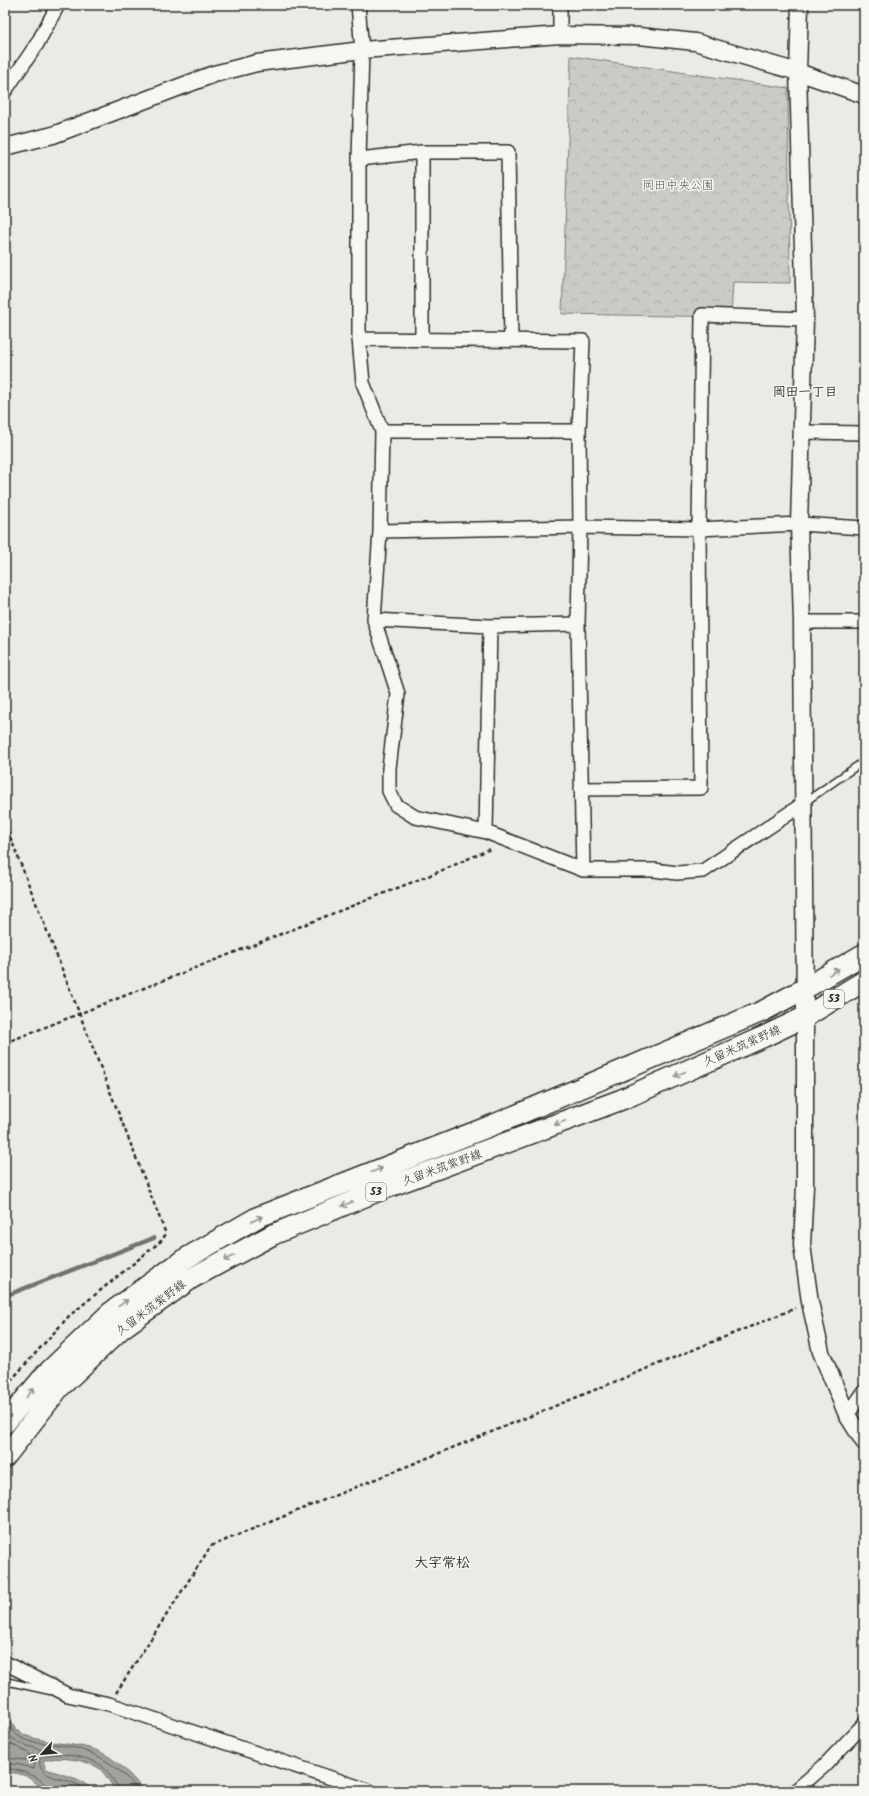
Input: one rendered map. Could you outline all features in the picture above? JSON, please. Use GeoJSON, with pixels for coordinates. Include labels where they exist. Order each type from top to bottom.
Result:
{"type":"FeatureCollection","features":[{"type":"Feature","properties":{"kind":"main road","name":"久留米筑紫野線"},"geometry":{"type":"LineString","coordinates":[[5,1423],[46,1374],[110,1313],[182,1260],[258,1217],[493,1126],[764,1011],[864,954]]}},
{"type":"Feature","properties":{"kind":"main road","name":"久留米筑紫野線"},"geometry":{"type":"LineString","coordinates":[[5,1457],[59,1388],[121,1330],[192,1278],[272,1235],[378,1191],[623,1099],[764,1038],[805,1017],[864,981]]}},
{"type":"Feature","properties":{"kind":"street"},"geometry":{"type":"LineString","coordinates":[[5,91],[37,44],[58,5]]}},
{"type":"Feature","properties":{"kind":"street"},"geometry":{"type":"LineString","coordinates":[[358,5],[362,50],[359,159],[359,339],[363,383],[382,431],[380,531],[374,620],[398,694],[389,768],[389,791],[396,805],[415,817],[486,832],[583,870],[654,870],[678,873],[703,871],[803,804]]}},
{"type":"Feature","properties":{"kind":"street"},"geometry":{"type":"LineString","coordinates":[[560,5],[560,35]]}},
{"type":"Feature","properties":{"kind":"street"},"geometry":{"type":"LineString","coordinates":[[800,5],[798,72],[805,319],[799,524],[802,622],[805,1017],[805,1186],[802,1245],[810,1302],[821,1352],[847,1415],[864,1442]]}},
{"type":"Feature","properties":{"kind":"street"},"geometry":{"type":"LineString","coordinates":[[5,147],[53,135],[214,74],[257,62],[362,50],[560,35],[639,36],[695,42],[798,72],[864,95]]}},
{"type":"Feature","properties":{"kind":"street"},"geometry":{"type":"LineString","coordinates":[[359,159],[422,152],[508,152],[511,341]]}},
{"type":"Feature","properties":{"kind":"street"},"geometry":{"type":"LineString","coordinates":[[422,152],[422,340]]}},
{"type":"Feature","properties":{"kind":"street"},"geometry":{"type":"LineString","coordinates":[[581,789],[701,788],[699,529],[702,315],[805,319]]}},
{"type":"Feature","properties":{"kind":"street"},"geometry":{"type":"LineString","coordinates":[[359,339],[583,341],[579,431],[580,527],[578,624],[583,870]]}},
{"type":"Feature","properties":{"kind":"street"},"geometry":{"type":"LineString","coordinates":[[382,431],[579,431]]}},
{"type":"Feature","properties":{"kind":"street"},"geometry":{"type":"LineString","coordinates":[[802,432],[864,433]]}},
{"type":"Feature","properties":{"kind":"street"},"geometry":{"type":"LineString","coordinates":[[380,531],[580,527],[699,529],[799,524],[864,528]]}},
{"type":"Feature","properties":{"kind":"street"},"geometry":{"type":"LineString","coordinates":[[374,620],[490,626],[578,624]]}},
{"type":"Feature","properties":{"kind":"street"},"geometry":{"type":"LineString","coordinates":[[802,622],[864,622]]}},
{"type":"Feature","properties":{"kind":"street"},"geometry":{"type":"LineString","coordinates":[[486,832],[490,626]]}},
{"type":"Feature","properties":{"kind":"street"},"geometry":{"type":"LineString","coordinates":[[847,1415],[864,1392]]}},
{"type":"Feature","properties":{"kind":"street"},"geometry":{"type":"LineString","coordinates":[[5,1663],[68,1695],[109,1704],[370,1791]]}},
{"type":"Feature","properties":{"kind":"street"},"geometry":{"type":"LineString","coordinates":[[795,1791],[824,1766],[864,1724]]}},
{"type":"Feature","properties":{"kind":"lane"},"geometry":{"type":"LineString","coordinates":[[803,804],[864,761]]}},
{"type":"Feature","properties":{"kind":"lane"},"geometry":{"type":"LineString","coordinates":[[5,1681],[68,1695]]}},
{"type":"Feature","properties":{"kind":"path"},"geometry":{"type":"LineString","coordinates":[[5,824],[81,1014],[166,1234],[161,1241],[70,1316],[5,1387]]}},
{"type":"Feature","properties":{"kind":"path"},"geometry":{"type":"LineString","coordinates":[[5,1043],[443,870],[509,841]]}},
{"type":"Feature","properties":{"kind":"path"},"geometry":{"type":"LineString","coordinates":[[109,1704],[211,1546],[810,1302]]}},
{"type":"Feature","properties":{"kind":"green space","name":"岡田中央公園"},"geometry":{"type":"Polygon","coordinates":[[[571,56],[788,88],[790,283],[733,282],[731,317],[562,314],[571,56]]]}},
{"type":"Feature","properties":{"kind":"water"},"geometry":{"type":"Polygon","coordinates":[[[5,1701],[10,1702],[11,1718],[14,1727],[20,1733],[40,1740],[89,1748],[105,1754],[129,1773],[144,1791],[116,1791],[101,1770],[96,1766],[82,1761],[56,1758],[43,1761],[46,1769],[77,1779],[96,1791],[47,1791],[26,1776],[16,1773],[5,1773],[5,1701]]]}},
{"type":"Feature","properties":{"kind":"waterway"},"geometry":{"type":"LineString","coordinates":[[5,1296],[154,1238]]}},
{"type":"Feature","properties":{"kind":"district","name":"岡田一丁目"},"geometry":{"type":"Point","coordinates":[805,392]}},
{"type":"Feature","properties":{"kind":"district","name":"大字常松"},"geometry":{"type":"Point","coordinates":[442,1563]}}]}
